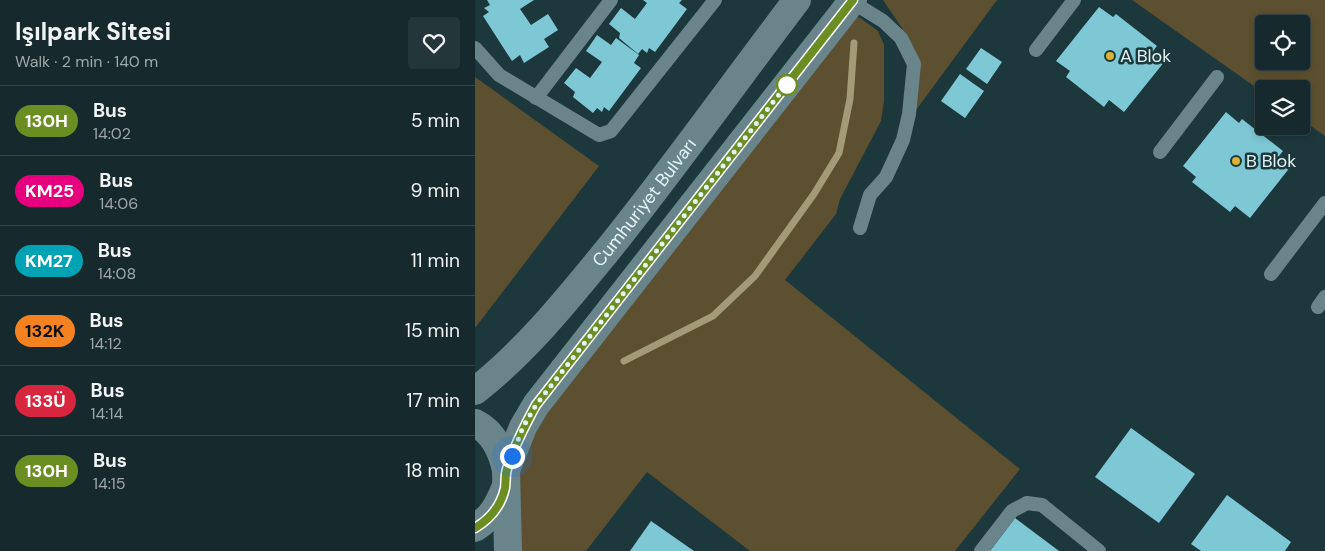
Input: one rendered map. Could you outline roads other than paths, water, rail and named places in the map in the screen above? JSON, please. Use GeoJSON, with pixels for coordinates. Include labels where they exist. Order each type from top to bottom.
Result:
{"type":"FeatureCollection","features":[{"type":"Feature","properties":{"kind":"street","name":"Cumhuriyet Bulvarı"},"geometry":{"type":"LineString","coordinates":[[475,391],[500,371],[547,325],[655,190],[797,0]]}},
{"type":"Feature","properties":{"kind":"street"},"geometry":{"type":"LineString","coordinates":[[475,528],[485,521],[498,506],[523,427],[536,405],[851,1]]}},
{"type":"Feature","properties":{"kind":"street"},"geometry":{"type":"LineString","coordinates":[[475,423],[493,437],[502,453],[506,479],[508,551]]}},
{"type":"Feature","properties":{"kind":"lane"},"geometry":{"type":"LineString","coordinates":[[537,98],[611,0]]}},
{"type":"Feature","properties":{"kind":"lane"},"geometry":{"type":"LineString","coordinates":[[475,48],[499,75],[599,135],[611,131],[715,0]]}},
{"type":"Feature","properties":{"kind":"lane"},"geometry":{"type":"LineString","coordinates":[[1037,50],[1074,0]]}},
{"type":"Feature","properties":{"kind":"lane"},"geometry":{"type":"LineString","coordinates":[[851,1],[889,26],[901,38],[914,64],[909,114],[903,140],[886,176],[870,195],[861,228]]}},
{"type":"Feature","properties":{"kind":"lane"},"geometry":{"type":"LineString","coordinates":[[1160,152],[1217,77]]}},
{"type":"Feature","properties":{"kind":"lane"},"geometry":{"type":"LineString","coordinates":[[1271,274],[1325,203]]}},
{"type":"Feature","properties":{"kind":"lane"},"geometry":{"type":"LineString","coordinates":[[981,551],[1012,511],[1027,503],[1042,504],[1099,551]]}},
{"type":"Feature","properties":{"kind":"waterway"},"geometry":{"type":"LineString","coordinates":[[624,361],[713,316],[755,276],[814,194],[839,153],[850,99],[854,43]]}},
{"type":"Feature","properties":{"kind":"place","name":"A Blok"},"geometry":{"type":"Point","coordinates":[1110,56]}},
{"type":"Feature","properties":{"kind":"place","name":"B Blok"},"geometry":{"type":"Point","coordinates":[1236,161]}}]}
